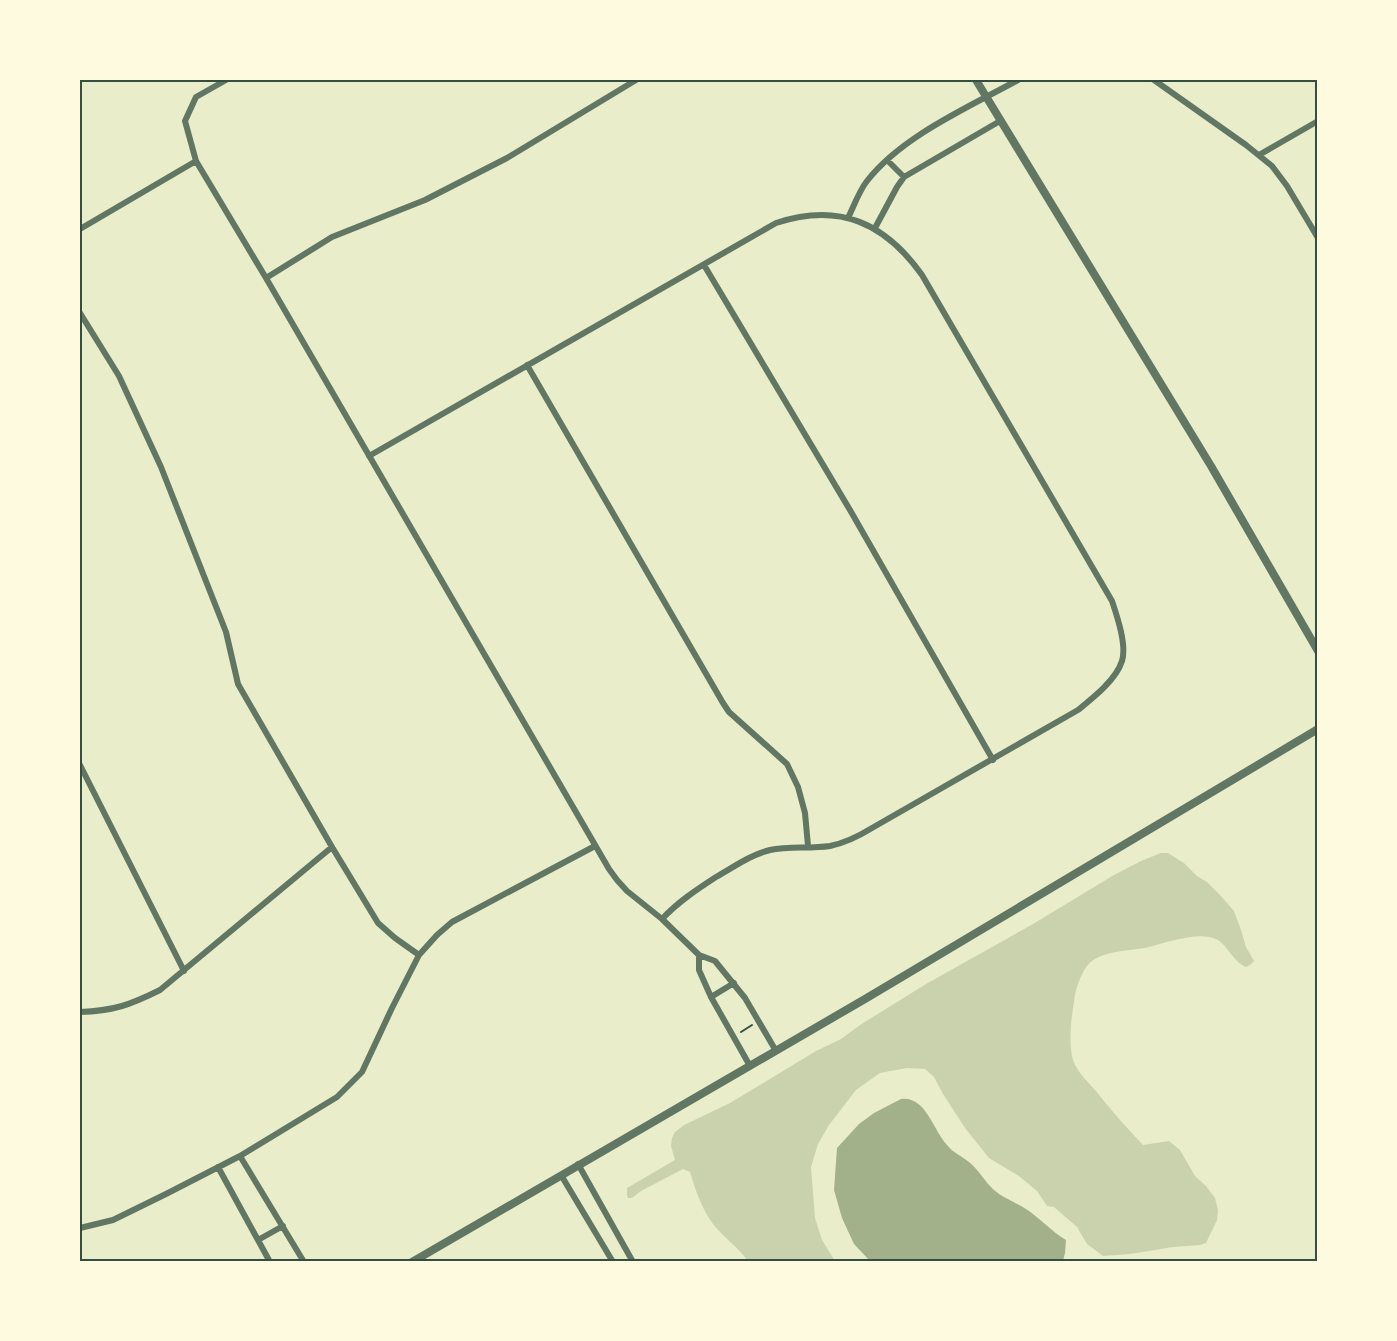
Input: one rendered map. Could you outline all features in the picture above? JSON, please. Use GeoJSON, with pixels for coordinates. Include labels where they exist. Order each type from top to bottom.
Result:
{"type":"FeatureCollection","features":[{"type":"Feature","properties":{"kind":"street"},"geometry":{"type":"LineString","coordinates":[[226,80],[196,97],[185,121],[196,161],[267,278],[616,880],[662,919],[699,955],[715,961],[745,998],[776,1051]]}},
{"type":"Feature","properties":{"kind":"street"},"geometry":{"type":"LineString","coordinates":[[267,278],[332,237],[425,200],[507,158],[636,80]]}},
{"type":"Feature","properties":{"kind":"street"},"geometry":{"type":"LineString","coordinates":[[976,80],[1211,466],[1317,651]]}},
{"type":"Feature","properties":{"kind":"street"},"geometry":{"type":"LineString","coordinates":[[848,218],[866,182],[904,146],[957,113],[1018,80]]}},
{"type":"Feature","properties":{"kind":"street"},"geometry":{"type":"LineString","coordinates":[[1154,80],[1272,166],[1287,186],[1317,238]]}},
{"type":"Feature","properties":{"kind":"street"},"geometry":{"type":"LineString","coordinates":[[875,228],[904,177],[1000,121]]}},
{"type":"Feature","properties":{"kind":"street"},"geometry":{"type":"LineString","coordinates":[[1259,155],[1317,121]]}},
{"type":"Feature","properties":{"kind":"street"},"geometry":{"type":"LineString","coordinates":[[887,160],[904,177]]}},
{"type":"Feature","properties":{"kind":"street"},"geometry":{"type":"LineString","coordinates":[[80,229],[196,161]]}},
{"type":"Feature","properties":{"kind":"street"},"geometry":{"type":"LineString","coordinates":[[369,456],[784,220],[806,215],[835,216],[848,218],[875,228],[900,248],[922,275],[1112,601],[1123,647],[1122,660],[1103,688],[1078,710],[853,839],[827,846],[771,850],[754,855],[685,897],[662,919]]}},
{"type":"Feature","properties":{"kind":"street"},"geometry":{"type":"LineString","coordinates":[[704,265],[850,510],[993,760]]}},
{"type":"Feature","properties":{"kind":"street"},"geometry":{"type":"LineString","coordinates":[[80,314],[119,376],[161,467],[226,632],[238,684],[378,923],[419,955]]}},
{"type":"Feature","properties":{"kind":"street"},"geometry":{"type":"LineString","coordinates":[[526,365],[723,703],[729,712],[787,764],[804,807],[808,846]]}},
{"type":"Feature","properties":{"kind":"street"},"geometry":{"type":"LineString","coordinates":[[412,1262],[776,1051],[1317,729]]}},
{"type":"Feature","properties":{"kind":"street"},"geometry":{"type":"LineString","coordinates":[[80,765],[184,972]]}},
{"type":"Feature","properties":{"kind":"street"},"geometry":{"type":"LineString","coordinates":[[80,1227],[113,1220],[240,1156],[337,1097],[362,1072],[419,955],[437,935],[452,922],[595,846]]}},
{"type":"Feature","properties":{"kind":"street"},"geometry":{"type":"LineString","coordinates":[[80,1012],[106,1011],[131,1004],[160,990],[332,847]]}},
{"type":"Feature","properties":{"kind":"street"},"geometry":{"type":"LineString","coordinates":[[699,955],[699,970],[711,997],[750,1066]]}},
{"type":"Feature","properties":{"kind":"street"},"geometry":{"type":"LineString","coordinates":[[711,997],[734,983]]}},
{"type":"Feature","properties":{"kind":"street"},"geometry":{"type":"LineString","coordinates":[[240,1156],[304,1262]]}},
{"type":"Feature","properties":{"kind":"street"},"geometry":{"type":"LineString","coordinates":[[578,1164],[633,1262]]}},
{"type":"Feature","properties":{"kind":"street"},"geometry":{"type":"LineString","coordinates":[[218,1167],[270,1262]]}},
{"type":"Feature","properties":{"kind":"street"},"geometry":{"type":"LineString","coordinates":[[561,1175],[613,1262]]}},
{"type":"Feature","properties":{"kind":"street"},"geometry":{"type":"LineString","coordinates":[[258,1240],[283,1226]]}},
{"type":"Feature","properties":{"kind":"path"},"geometry":{"type":"LineString","coordinates":[[739,1033],[754,1024]]}},
{"type":"Feature","properties":{"kind":"shaded area"},"geometry":{"type":"Polygon","coordinates":[[[1161,853],[1168,853],[1184,863],[1207,882],[1234,911],[1246,947],[1254,961],[1246,967],[1216,939],[1201,936],[1098,957],[1088,964],[1077,986],[1071,1022],[1071,1049],[1075,1066],[1081,1074],[1143,1145],[1169,1141],[1180,1150],[1195,1176],[1215,1198],[1218,1210],[1217,1220],[1206,1243],[1103,1256],[1087,1244],[1077,1227],[1054,1207],[1047,1206],[1037,1191],[1019,1176],[989,1158],[965,1128],[934,1077],[925,1069],[907,1068],[880,1073],[856,1090],[829,1125],[818,1144],[811,1167],[815,1218],[822,1240],[835,1261],[748,1261],[713,1224],[702,1205],[690,1172],[683,1169],[632,1198],[628,1198],[627,1188],[675,1160],[671,1146],[672,1138],[675,1132],[684,1125],[730,1103],[816,1051],[841,1039],[926,984],[1114,875],[1161,853]]]}},
{"type":"Feature","properties":{"kind":"shaded area"},"geometry":{"type":"Polygon","coordinates":[[[901,1099],[910,1099],[923,1108],[949,1148],[973,1165],[994,1190],[1031,1213],[1066,1240],[1063,1261],[870,1261],[854,1244],[842,1218],[834,1190],[837,1148],[859,1124],[901,1099]]]}}]}
